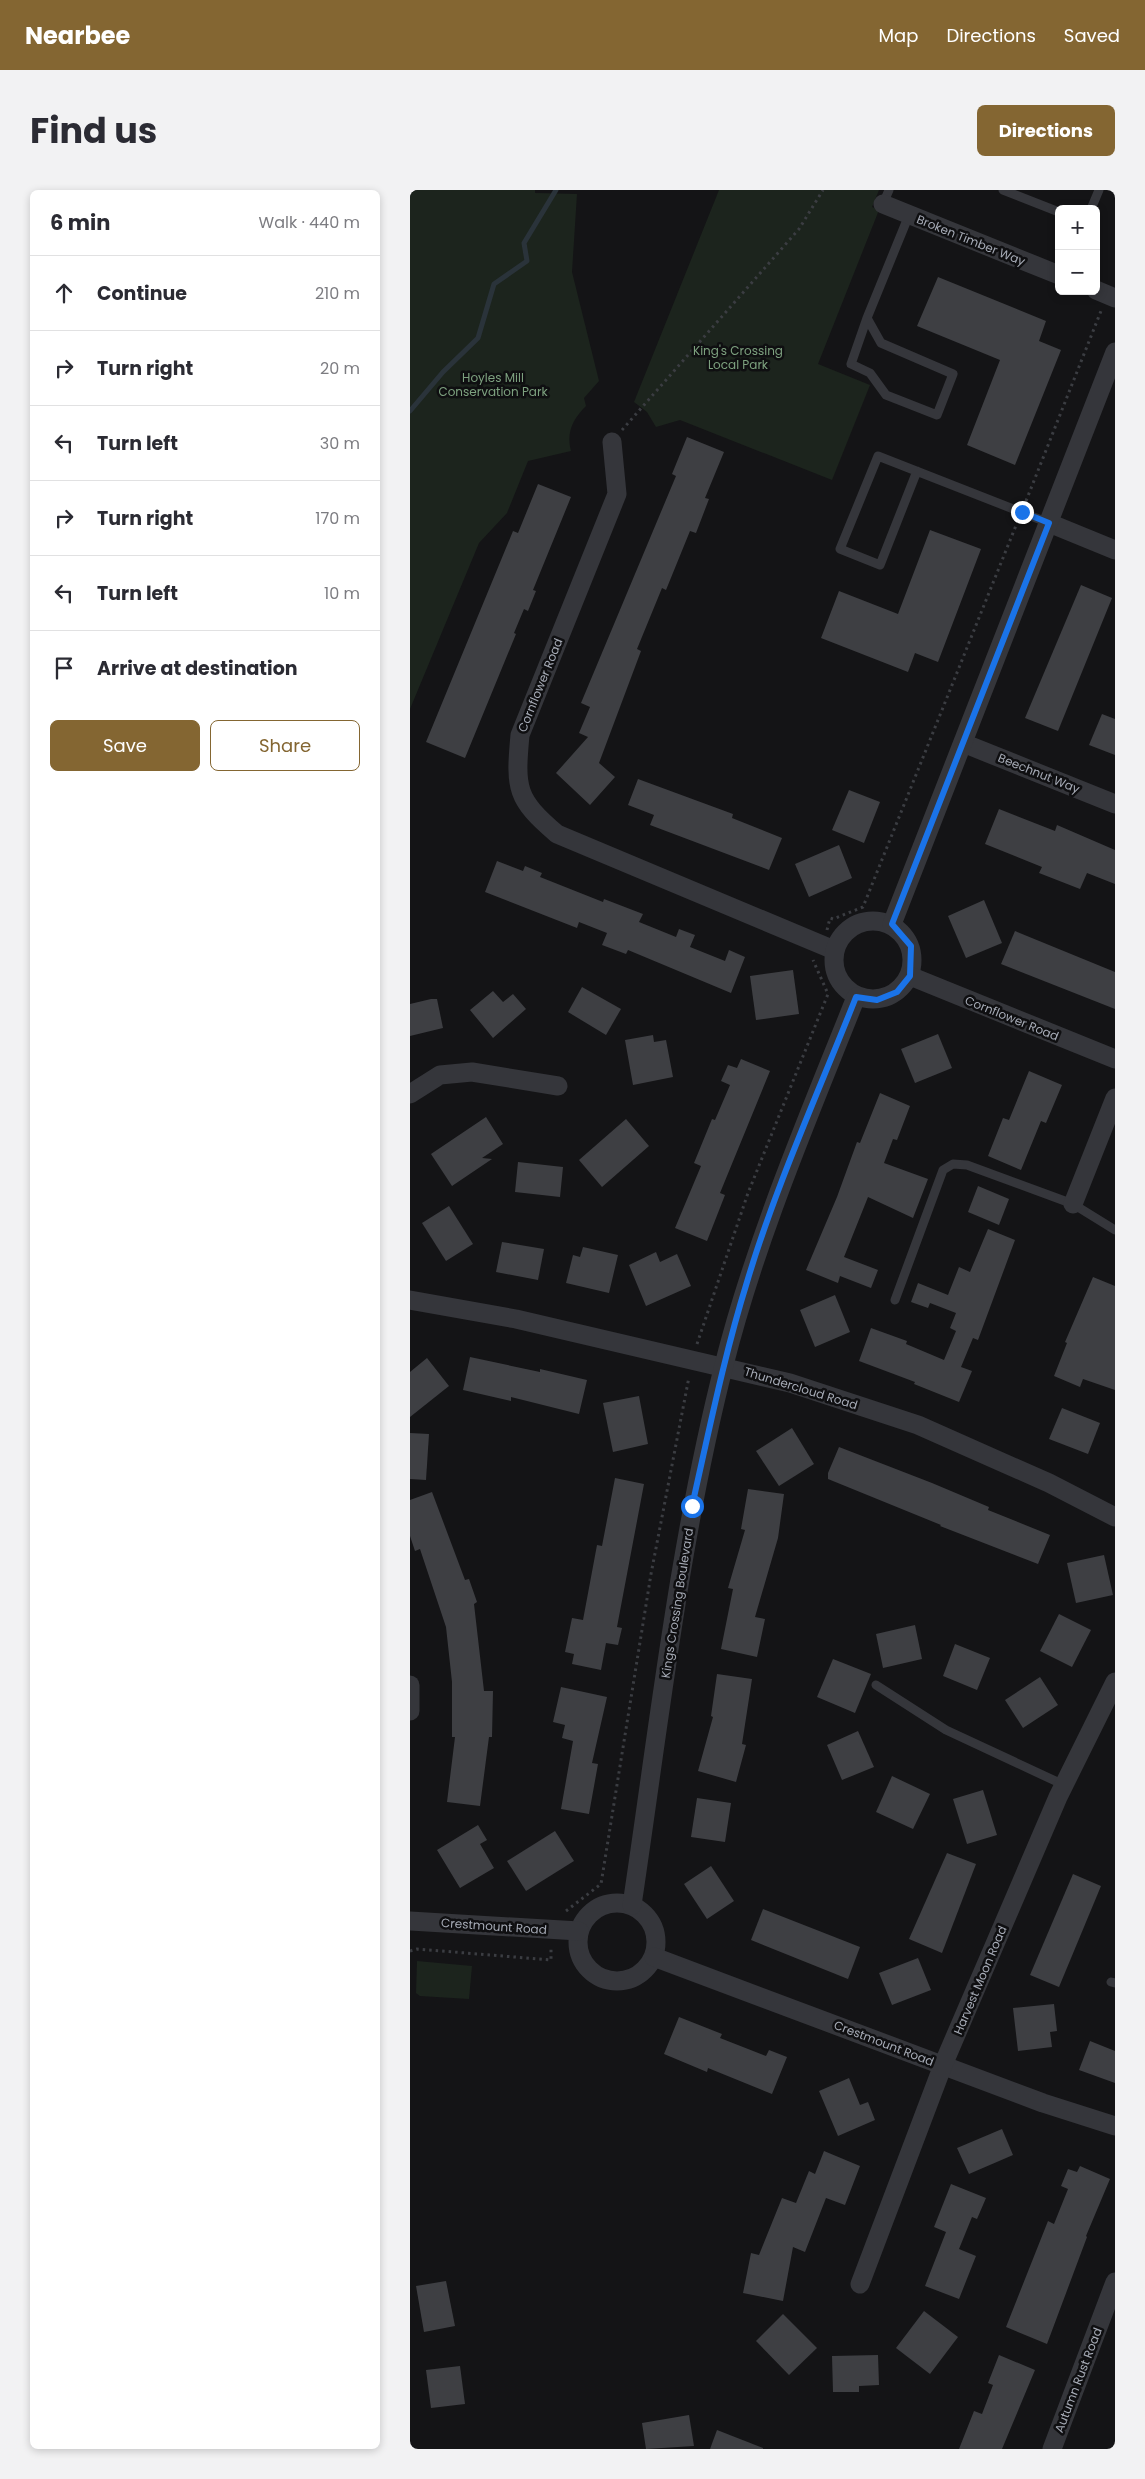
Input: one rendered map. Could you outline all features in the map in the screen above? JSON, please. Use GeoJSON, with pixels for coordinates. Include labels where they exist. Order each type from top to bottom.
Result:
{"type":"FeatureCollection","features":[{"type":"Feature","properties":{"kind":"street","name":"Broken Timber Way"},"geometry":{"type":"LineString","coordinates":[[886,197],[909,215],[1055,273]]}},
{"type":"Feature","properties":{"kind":"street"},"geometry":{"type":"LineString","coordinates":[[1100,292],[1115,298]]}},
{"type":"Feature","properties":{"kind":"street"},"geometry":{"type":"LineString","coordinates":[[892,924],[1115,352]]}},
{"type":"Feature","properties":{"kind":"street","name":"Cornflower Road"},"geometry":{"type":"LineString","coordinates":[[612,442],[617,494],[520,735],[517,766],[521,796],[536,816],[557,834],[834,950]]}},
{"type":"Feature","properties":{"kind":"street"},"geometry":{"type":"LineString","coordinates":[[1049,523],[1115,550]]}},
{"type":"Feature","properties":{"kind":"street","name":"Beechnut Way"},"geometry":{"type":"LineString","coordinates":[[963,743],[1115,804]]}},
{"type":"Feature","properties":{"kind":"street"},"geometry":{"type":"LineString","coordinates":[[875,920],[892,924],[911,946],[910,976],[897,992],[890,995],[877,1000],[856,997],[836,977],[834,950],[842,934],[857,922],[875,920]]}},
{"type":"Feature","properties":{"kind":"street","name":"Cornflower Road"},"geometry":{"type":"LineString","coordinates":[[910,976],[1115,1060]]}},
{"type":"Feature","properties":{"kind":"street","name":"Kings Crossing Boulevard"},"geometry":{"type":"LineString","coordinates":[[632,1904],[692,1506],[724,1366],[747,1281],[782,1184],[856,997]]}},
{"type":"Feature","properties":{"kind":"street"},"geometry":{"type":"LineString","coordinates":[[410,1094],[440,1075],[472,1072],[558,1086]]}},
{"type":"Feature","properties":{"kind":"street"},"geometry":{"type":"LineString","coordinates":[[1073,1204],[1115,1098]]}},
{"type":"Feature","properties":{"kind":"street","name":"Thundercloud Road"},"geometry":{"type":"LineString","coordinates":[[410,1300],[516,1319],[724,1366],[790,1383],[918,1425],[1049,1484],[1115,1517]]}},
{"type":"Feature","properties":{"kind":"street","name":"Harvest Moon Road"},"geometry":{"type":"LineString","coordinates":[[860,2284],[943,2066],[1064,1785],[1115,1682]]}},
{"type":"Feature","properties":{"kind":"street"},"geometry":{"type":"LineString","coordinates":[[410,1685],[410,1711]]}},
{"type":"Feature","properties":{"kind":"street"},"geometry":{"type":"LineString","coordinates":[[610,1902],[632,1904],[649,1917],[657,1936],[654,1957],[639,1976],[616,1982],[594,1974],[580,1955],[579,1931],[590,1912],[610,1902]]}},
{"type":"Feature","properties":{"kind":"street","name":"Crestmount Road"},"geometry":{"type":"LineString","coordinates":[[410,1921],[579,1931]]}},
{"type":"Feature","properties":{"kind":"street","name":"Crestmount Road"},"geometry":{"type":"LineString","coordinates":[[654,1957],[1043,2104],[1115,2126]]}},
{"type":"Feature","properties":{"kind":"street","name":"Autumn Rust Road"},"geometry":{"type":"LineString","coordinates":[[1052,2449],[1115,2282]]}},
{"type":"Feature","properties":{"kind":"lane"},"geometry":{"type":"LineString","coordinates":[[1003,190],[1055,210]]}},
{"type":"Feature","properties":{"kind":"lane"},"geometry":{"type":"LineString","coordinates":[[1093,205],[1099,190]]}},
{"type":"Feature","properties":{"kind":"lane"},"geometry":{"type":"LineString","coordinates":[[867,318],[881,343],[953,374],[937,415],[886,395],[870,373],[851,364],[867,318],[909,215]]}},
{"type":"Feature","properties":{"kind":"lane"},"geometry":{"type":"LineString","coordinates":[[917,471],[880,565],[840,549],[878,456],[917,471],[1049,523]]}},
{"type":"Feature","properties":{"kind":"lane"},"geometry":{"type":"LineString","coordinates":[[895,1300],[943,1170],[953,1164],[967,1165],[1073,1204],[1115,1230]]}},
{"type":"Feature","properties":{"kind":"lane"},"geometry":{"type":"LineString","coordinates":[[876,1685],[946,1730],[1064,1785]]}},
{"type":"Feature","properties":{"kind":"path"},"geometry":{"type":"LineString","coordinates":[[612,442],[799,229],[823,190]]}},
{"type":"Feature","properties":{"kind":"green space","name":"Hoyles Mill Conservation Park"},"geometry":{"type":"Polygon","coordinates":[[[410,190],[535,190],[535,193],[577,194],[572,272],[599,381],[584,398],[586,406],[577,416],[572,426],[569,438],[571,451],[528,461],[507,513],[479,543],[410,709],[410,190]]]}},
{"type":"Feature","properties":{"kind":"green space","name":"King's Crossing Local Park"},"geometry":{"type":"Polygon","coordinates":[[[719,190],[879,190],[872,207],[879,210],[818,364],[870,385],[832,480],[680,420],[656,427],[647,412],[634,402],[719,190]]]}},
{"type":"Feature","properties":{"kind":"green space"},"geometry":{"type":"Polygon","coordinates":[[[417,1961],[472,1966],[469,1999],[420,1996],[416,1993],[417,1961]]]}},
{"type":"Feature","properties":{"kind":"building"},"geometry":{"type":"Polygon","coordinates":[[[938,277],[1046,321],[1039,341],[1061,350],[1015,465],[967,445],[1000,360],[917,326],[938,277]]]}},
{"type":"Feature","properties":{"kind":"building"},"geometry":{"type":"Polygon","coordinates":[[[687,437],[724,452],[705,498],[709,499],[696,533],[690,531],[666,590],[662,588],[637,649],[641,651],[599,763],[615,777],[590,805],[556,773],[588,737],[579,733],[590,707],[581,703],[676,476],[672,474],[687,437]]]}},
{"type":"Feature","properties":{"kind":"building"},"geometry":{"type":"Polygon","coordinates":[[[538,484],[571,497],[533,590],[536,591],[528,611],[524,609],[514,633],[516,634],[465,758],[426,742],[513,531],[518,533],[538,484]]]}},
{"type":"Feature","properties":{"kind":"building"},"geometry":{"type":"Polygon","coordinates":[[[930,530],[981,549],[938,662],[915,653],[908,672],[821,638],[839,591],[898,614],[930,530]]]}},
{"type":"Feature","properties":{"kind":"building"},"geometry":{"type":"Polygon","coordinates":[[[1081,585],[1112,598],[1058,731],[1025,718],[1081,585]]]}},
{"type":"Feature","properties":{"kind":"building"},"geometry":{"type":"Polygon","coordinates":[[[1102,714],[1115,719],[1115,755],[1089,745],[1102,714]]]}},
{"type":"Feature","properties":{"kind":"building"},"geometry":{"type":"Polygon","coordinates":[[[638,779],[733,814],[732,818],[782,838],[769,870],[650,825],[654,815],[628,805],[638,779]]]}},
{"type":"Feature","properties":{"kind":"building"},"geometry":{"type":"Polygon","coordinates":[[[849,790],[880,802],[864,843],[832,830],[849,790]]]}},
{"type":"Feature","properties":{"kind":"building"},"geometry":{"type":"Polygon","coordinates":[[[999,809],[1055,831],[1057,825],[1115,850],[1115,884],[1087,873],[1080,889],[1039,873],[1042,867],[985,844],[999,809]]]}},
{"type":"Feature","properties":{"kind":"building"},"geometry":{"type":"Polygon","coordinates":[[[839,845],[852,878],[809,897],[795,864],[839,845]]]}},
{"type":"Feature","properties":{"kind":"building"},"geometry":{"type":"Polygon","coordinates":[[[497,861],[523,871],[525,866],[542,873],[540,877],[603,902],[604,899],[643,914],[639,922],[676,937],[679,929],[695,935],[690,947],[725,961],[729,950],[745,957],[731,993],[628,950],[626,954],[602,945],[607,933],[579,922],[577,928],[485,892],[497,861]]]}},
{"type":"Feature","properties":{"kind":"building"},"geometry":{"type":"Polygon","coordinates":[[[984,900],[1002,943],[966,958],[948,916],[984,900]]]}},
{"type":"Feature","properties":{"kind":"building"},"geometry":{"type":"Polygon","coordinates":[[[1015,931],[1115,972],[1115,1009],[1001,964],[1015,931]]]}},
{"type":"Feature","properties":{"kind":"building"},"geometry":{"type":"Polygon","coordinates":[[[793,970],[799,1014],[756,1020],[750,976],[793,970]]]}},
{"type":"Feature","properties":{"kind":"building"},"geometry":{"type":"Polygon","coordinates":[[[582,987],[621,1009],[606,1035],[568,1012],[582,987]]]}},
{"type":"Feature","properties":{"kind":"building"},"geometry":{"type":"Polygon","coordinates":[[[493,991],[503,1002],[513,994],[526,1009],[493,1038],[470,1010],[493,991]]]}},
{"type":"Feature","properties":{"kind":"building"},"geometry":{"type":"Polygon","coordinates":[[[437,999],[443,1028],[410,1036],[410,1004],[437,999]]]}},
{"type":"Feature","properties":{"kind":"building"},"geometry":{"type":"Polygon","coordinates":[[[938,1034],[952,1068],[915,1083],[901,1049],[938,1034]]]}},
{"type":"Feature","properties":{"kind":"building"},"geometry":{"type":"Polygon","coordinates":[[[653,1035],[654,1042],[666,1040],[673,1077],[633,1085],[625,1040],[653,1035]]]}},
{"type":"Feature","properties":{"kind":"building"},"geometry":{"type":"Polygon","coordinates":[[[741,1059],[770,1071],[720,1193],[725,1195],[707,1241],[675,1228],[701,1166],[694,1163],[712,1119],[715,1120],[730,1085],[721,1081],[728,1065],[737,1068],[741,1059]]]}},
{"type":"Feature","properties":{"kind":"building"},"geometry":{"type":"Polygon","coordinates":[[[1029,1071],[1062,1085],[1046,1123],[1041,1121],[1021,1170],[988,1156],[1003,1118],[1009,1120],[1029,1071]]]}},
{"type":"Feature","properties":{"kind":"building"},"geometry":{"type":"Polygon","coordinates":[[[880,1093],[910,1106],[897,1140],[893,1139],[884,1163],[928,1179],[913,1218],[868,1197],[844,1257],[878,1270],[871,1288],[840,1276],[838,1283],[806,1270],[837,1197],[857,1142],[860,1143],[880,1093]]]}},
{"type":"Feature","properties":{"kind":"building"},"geometry":{"type":"Polygon","coordinates":[[[486,1117],[503,1144],[482,1158],[492,1159],[452,1186],[431,1154],[486,1117]]]}},
{"type":"Feature","properties":{"kind":"building"},"geometry":{"type":"Polygon","coordinates":[[[626,1119],[649,1146],[602,1187],[579,1160],[626,1119]]]}},
{"type":"Feature","properties":{"kind":"building"},"geometry":{"type":"Polygon","coordinates":[[[518,1162],[563,1167],[560,1197],[515,1192],[518,1162]]]}},
{"type":"Feature","properties":{"kind":"building"},"geometry":{"type":"Polygon","coordinates":[[[978,1186],[1009,1199],[999,1225],[968,1212],[978,1186]]]}},
{"type":"Feature","properties":{"kind":"building"},"geometry":{"type":"Polygon","coordinates":[[[449,1206],[473,1244],[446,1261],[422,1223],[449,1206]]]}},
{"type":"Feature","properties":{"kind":"building"},"geometry":{"type":"Polygon","coordinates":[[[988,1229],[1015,1240],[978,1340],[973,1338],[961,1367],[972,1371],[959,1402],[914,1384],[915,1382],[859,1361],[871,1328],[907,1341],[906,1344],[944,1360],[956,1331],[950,1328],[956,1313],[930,1303],[928,1308],[911,1302],[918,1283],[948,1295],[959,1267],[970,1272],[988,1229]]]}},
{"type":"Feature","properties":{"kind":"building"},"geometry":{"type":"Polygon","coordinates":[[[502,1242],[544,1249],[538,1280],[496,1272],[502,1242]]]}},
{"type":"Feature","properties":{"kind":"building"},"geometry":{"type":"Polygon","coordinates":[[[583,1247],[618,1255],[609,1293],[566,1283],[573,1255],[580,1257],[583,1247]]]}},
{"type":"Feature","properties":{"kind":"building"},"geometry":{"type":"Polygon","coordinates":[[[656,1252],[660,1262],[677,1254],[691,1286],[646,1306],[629,1265],[656,1252]]]}},
{"type":"Feature","properties":{"kind":"building"},"geometry":{"type":"Polygon","coordinates":[[[1093,1277],[1115,1286],[1115,1390],[1083,1379],[1080,1387],[1054,1376],[1067,1343],[1065,1342],[1093,1277]]]}},
{"type":"Feature","properties":{"kind":"building"},"geometry":{"type":"Polygon","coordinates":[[[835,1295],[850,1332],[815,1347],[800,1310],[835,1295]]]}},
{"type":"Feature","properties":{"kind":"building"},"geometry":{"type":"Polygon","coordinates":[[[470,1357],[540,1372],[540,1369],[587,1380],[579,1414],[511,1397],[511,1401],[463,1390],[470,1357]]]}},
{"type":"Feature","properties":{"kind":"building"},"geometry":{"type":"Polygon","coordinates":[[[427,1358],[449,1386],[410,1417],[410,1372],[427,1358]]]}},
{"type":"Feature","properties":{"kind":"building"},"geometry":{"type":"Polygon","coordinates":[[[639,1396],[648,1444],[613,1452],[603,1403],[639,1396]]]}},
{"type":"Feature","properties":{"kind":"building"},"geometry":{"type":"Polygon","coordinates":[[[1062,1408],[1100,1423],[1088,1454],[1049,1439],[1062,1408]]]}},
{"type":"Feature","properties":{"kind":"building"},"geometry":{"type":"Polygon","coordinates":[[[792,1428],[814,1464],[779,1486],[756,1451],[792,1428]]]}},
{"type":"Feature","properties":{"kind":"building"},"geometry":{"type":"Polygon","coordinates":[[[410,1433],[429,1434],[426,1480],[410,1479],[410,1433]]]}},
{"type":"Feature","properties":{"kind":"building"},"geometry":{"type":"Polygon","coordinates":[[[839,1447],[932,1483],[989,1507],[988,1510],[1050,1535],[1038,1564],[940,1526],[828,1479],[828,1473],[839,1447]]]}},
{"type":"Feature","properties":{"kind":"building"},"geometry":{"type":"Polygon","coordinates":[[[615,1478],[644,1484],[617,1627],[622,1628],[618,1645],[606,1643],[601,1670],[572,1664],[574,1654],[565,1652],[572,1618],[583,1620],[597,1545],[602,1546],[615,1478]]]}},
{"type":"Feature","properties":{"kind":"building"},"geometry":{"type":"Polygon","coordinates":[[[748,1489],[784,1494],[778,1538],[755,1617],[765,1619],[757,1657],[721,1649],[733,1589],[728,1588],[745,1530],[741,1529],[748,1489]]]}},
{"type":"Feature","properties":{"kind":"building"},"geometry":{"type":"Polygon","coordinates":[[[432,1492],[465,1580],[469,1579],[477,1602],[474,1604],[484,1691],[493,1691],[492,1737],[489,1737],[480,1806],[447,1802],[455,1737],[452,1737],[452,1682],[446,1627],[420,1549],[415,1551],[410,1536],[410,1500],[432,1492]]]}},
{"type":"Feature","properties":{"kind":"building"},"geometry":{"type":"Polygon","coordinates":[[[1104,1555],[1113,1595],[1076,1603],[1067,1563],[1104,1555]]]}},
{"type":"Feature","properties":{"kind":"building"},"geometry":{"type":"Polygon","coordinates":[[[1059,1614],[1091,1630],[1072,1667],[1040,1651],[1059,1614]]]}},
{"type":"Feature","properties":{"kind":"building"},"geometry":{"type":"Polygon","coordinates":[[[915,1625],[922,1659],[883,1668],[876,1634],[915,1625]]]}},
{"type":"Feature","properties":{"kind":"building"},"geometry":{"type":"Polygon","coordinates":[[[955,1644],[990,1658],[977,1690],[943,1676],[955,1644]]]}},
{"type":"Feature","properties":{"kind":"building"},"geometry":{"type":"Polygon","coordinates":[[[833,1659],[871,1674],[855,1713],[817,1697],[833,1659]]]}},
{"type":"Feature","properties":{"kind":"building"},"geometry":{"type":"Polygon","coordinates":[[[717,1674],[752,1679],[742,1744],[746,1745],[736,1782],[698,1771],[713,1717],[711,1716],[717,1674]]]}},
{"type":"Feature","properties":{"kind":"building"},"geometry":{"type":"Polygon","coordinates":[[[1040,1677],[1058,1705],[1023,1728],[1005,1700],[1040,1677]]]}},
{"type":"Feature","properties":{"kind":"building"},"geometry":{"type":"Polygon","coordinates":[[[561,1687],[607,1697],[592,1763],[598,1764],[589,1814],[561,1809],[573,1741],[562,1738],[565,1725],[553,1722],[561,1687]]]}},
{"type":"Feature","properties":{"kind":"building"},"geometry":{"type":"Polygon","coordinates":[[[858,1731],[874,1767],[842,1780],[827,1745],[858,1731]]]}},
{"type":"Feature","properties":{"kind":"building"},"geometry":{"type":"Polygon","coordinates":[[[892,1776],[930,1794],[913,1829],[876,1812],[892,1776]]]}},
{"type":"Feature","properties":{"kind":"building"},"geometry":{"type":"Polygon","coordinates":[[[983,1790],[997,1835],[967,1844],[953,1799],[983,1790]]]}},
{"type":"Feature","properties":{"kind":"building"},"geometry":{"type":"Polygon","coordinates":[[[697,1798],[731,1803],[725,1842],[691,1837],[697,1798]]]}},
{"type":"Feature","properties":{"kind":"building"},"geometry":{"type":"Polygon","coordinates":[[[478,1825],[487,1840],[480,1844],[494,1868],[460,1888],[437,1850],[478,1825]]]}},
{"type":"Feature","properties":{"kind":"building"},"geometry":{"type":"Polygon","coordinates":[[[555,1831],[574,1861],[526,1891],[507,1861],[555,1831]]]}},
{"type":"Feature","properties":{"kind":"building"},"geometry":{"type":"Polygon","coordinates":[[[947,1853],[976,1864],[942,1953],[909,1939],[947,1853]]]}},
{"type":"Feature","properties":{"kind":"building"},"geometry":{"type":"Polygon","coordinates":[[[711,1866],[734,1901],[707,1919],[684,1884],[711,1866]]]}},
{"type":"Feature","properties":{"kind":"building"},"geometry":{"type":"Polygon","coordinates":[[[1073,1874],[1101,1886],[1059,1987],[1030,1975],[1073,1874]]]}},
{"type":"Feature","properties":{"kind":"building"},"geometry":{"type":"Polygon","coordinates":[[[763,1909],[860,1947],[848,1979],[751,1940],[763,1909]]]}},
{"type":"Feature","properties":{"kind":"building"},"geometry":{"type":"Polygon","coordinates":[[[918,1958],[931,1990],[892,2005],[879,1973],[918,1958]]]}},
{"type":"Feature","properties":{"kind":"building"},"geometry":{"type":"Polygon","coordinates":[[[1054,2004],[1057,2031],[1050,2032],[1052,2047],[1018,2051],[1013,2008],[1054,2004]]]}},
{"type":"Feature","properties":{"kind":"building"},"geometry":{"type":"Polygon","coordinates":[[[679,2017],[722,2034],[720,2038],[766,2056],[769,2050],[787,2057],[772,2094],[708,2068],[707,2072],[664,2054],[679,2017]]]}},
{"type":"Feature","properties":{"kind":"building"},"geometry":{"type":"Polygon","coordinates":[[[1090,2041],[1115,2051],[1115,2083],[1079,2070],[1090,2041]]]}},
{"type":"Feature","properties":{"kind":"building"},"geometry":{"type":"Polygon","coordinates":[[[849,2078],[860,2105],[868,2102],[875,2120],[838,2136],[819,2091],[849,2078]]]}},
{"type":"Feature","properties":{"kind":"building"},"geometry":{"type":"Polygon","coordinates":[[[1002,2129],[1013,2155],[969,2174],[957,2148],[1002,2129]]]}},
{"type":"Feature","properties":{"kind":"building"},"geometry":{"type":"Polygon","coordinates":[[[824,2151],[860,2166],[845,2205],[826,2198],[805,2252],[793,2247],[783,2301],[743,2293],[751,2253],[759,2255],[782,2198],[796,2203],[809,2171],[815,2174],[824,2151]]]}},
{"type":"Feature","properties":{"kind":"building"},"geometry":{"type":"Polygon","coordinates":[[[1080,2166],[1110,2179],[1086,2236],[1047,2344],[1006,2327],[1048,2221],[1054,2224],[1068,2189],[1061,2186],[1068,2169],[1077,2172],[1080,2166]]]}},
{"type":"Feature","properties":{"kind":"building"},"geometry":{"type":"Polygon","coordinates":[[[951,2184],[986,2198],[977,2219],[972,2217],[959,2249],[976,2256],[959,2299],[925,2286],[946,2232],[934,2227],[951,2184]]]}},
{"type":"Feature","properties":{"kind":"building"},"geometry":{"type":"Polygon","coordinates":[[[446,2281],[455,2326],[424,2332],[416,2286],[446,2281]]]}},
{"type":"Feature","properties":{"kind":"building"},"geometry":{"type":"Polygon","coordinates":[[[924,2311],[958,2337],[930,2374],[896,2348],[924,2311]]]}},
{"type":"Feature","properties":{"kind":"building"},"geometry":{"type":"Polygon","coordinates":[[[783,2314],[817,2348],[789,2375],[756,2341],[783,2314]]]}},
{"type":"Feature","properties":{"kind":"building"},"geometry":{"type":"Polygon","coordinates":[[[878,2355],[879,2385],[859,2386],[859,2392],[833,2392],[832,2356],[878,2355]]]}},
{"type":"Feature","properties":{"kind":"building"},"geometry":{"type":"Polygon","coordinates":[[[999,2355],[1035,2370],[1002,2449],[959,2449],[974,2411],[982,2414],[993,2385],[988,2383],[999,2355]]]}},
{"type":"Feature","properties":{"kind":"building"},"geometry":{"type":"Polygon","coordinates":[[[460,2366],[465,2404],[431,2408],[426,2370],[460,2366]]]}},
{"type":"Feature","properties":{"kind":"building"},"geometry":{"type":"Polygon","coordinates":[[[689,2415],[694,2446],[646,2449],[642,2423],[689,2415]]]}},
{"type":"Feature","properties":{"kind":"building"},"geometry":{"type":"Polygon","coordinates":[[[717,2430],[763,2448],[763,2449],[710,2449],[717,2430]]]}},
{"type":"Feature","properties":{"kind":"waterway"},"geometry":{"type":"LineString","coordinates":[[410,411],[443,372],[478,338],[494,284],[527,261],[524,243],[556,190]]}},
{"type":"Feature","properties":{"kind":"route"},"geometry":{"type":"LineString","coordinates":[[692,1506],[724,1366],[747,1281],[782,1184],[856,997],[877,1000],[897,992],[910,976],[911,946],[892,924],[1049,523],[1022,512]]}}]}
